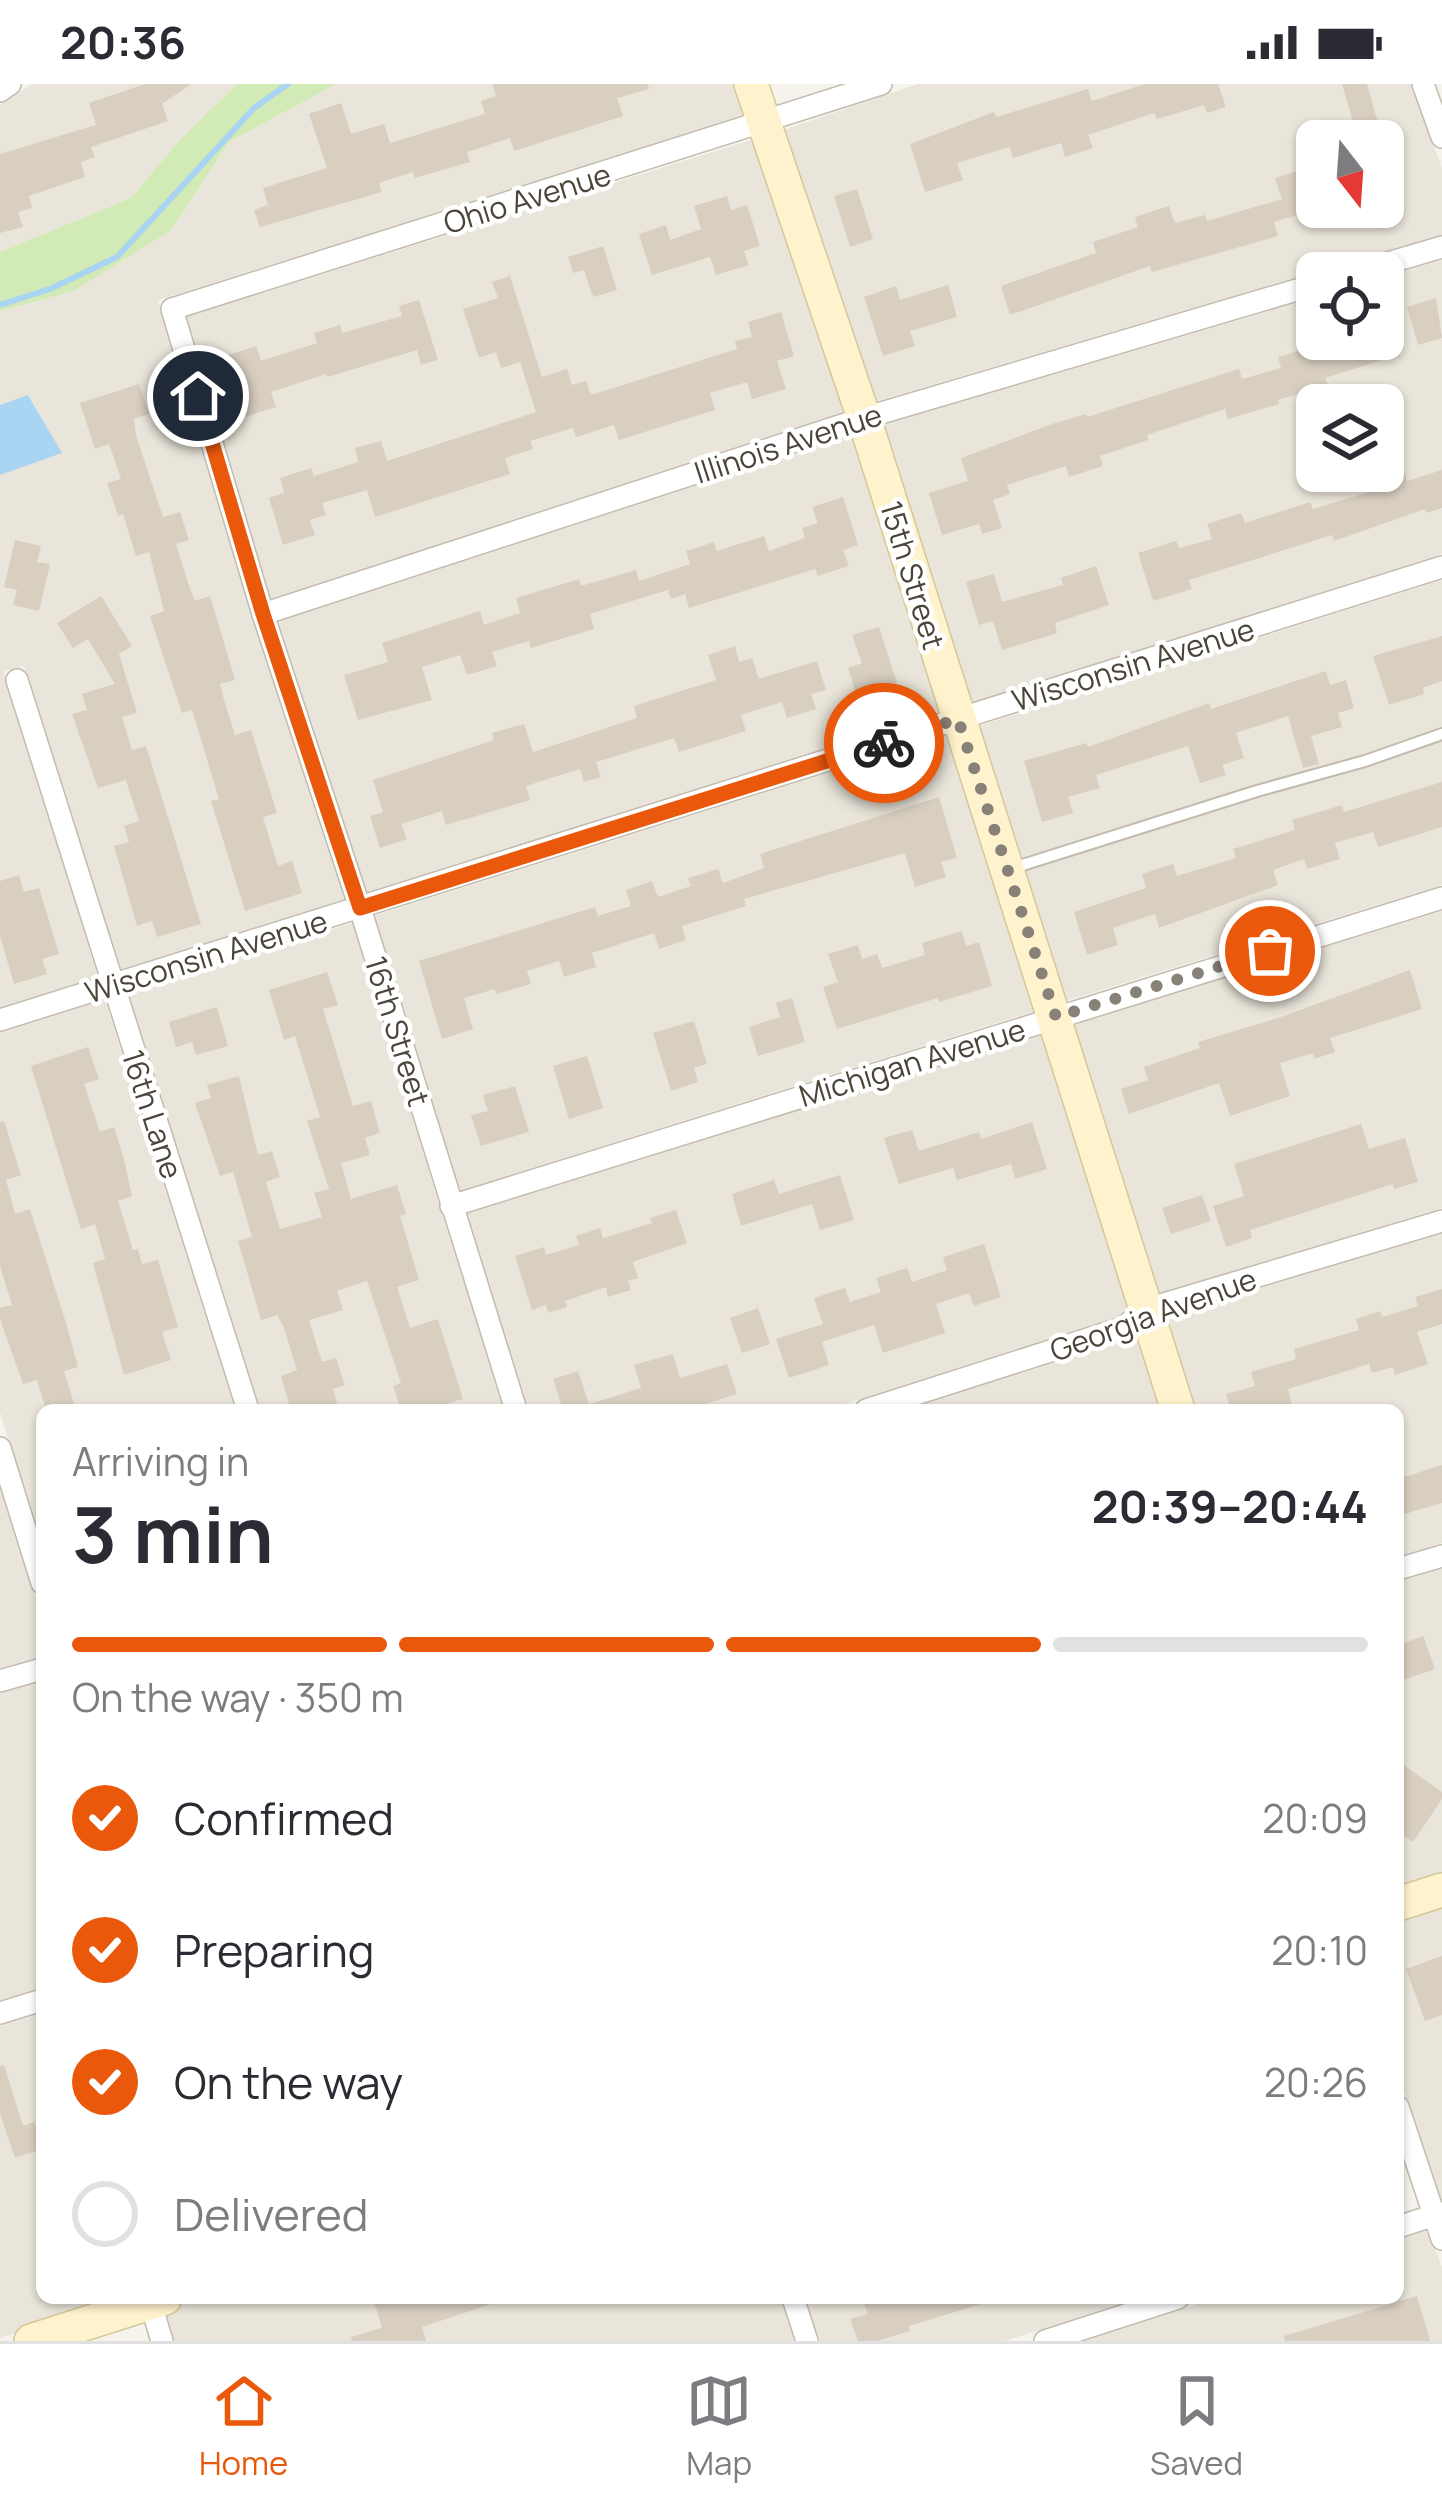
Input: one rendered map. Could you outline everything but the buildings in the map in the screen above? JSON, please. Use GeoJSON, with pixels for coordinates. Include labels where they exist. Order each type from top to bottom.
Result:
{"type":"FeatureCollection","features":[{"type":"Feature","properties":{"kind":"street"},"geometry":{"type":"LineString","coordinates":[[0,91],[10,84]]}},
{"type":"Feature","properties":{"kind":"street","name":"15th Street"},"geometry":{"type":"LineString","coordinates":[[751,84],[864,418],[1176,1404]]}},
{"type":"Feature","properties":{"kind":"street","name":"Ohio Avenue"},"geometry":{"type":"LineString","coordinates":[[172,309],[881,84]]}},
{"type":"Feature","properties":{"kind":"street"},"geometry":{"type":"LineString","coordinates":[[1423,84],[1442,137]]}},
{"type":"Feature","properties":{"kind":"street"},"geometry":{"type":"LineString","coordinates":[[1404,258],[1442,247]]}},
{"type":"Feature","properties":{"kind":"street","name":"Illinois Avenue"},"geometry":{"type":"LineString","coordinates":[[263,614],[864,418],[1296,290]]}},
{"type":"Feature","properties":{"kind":"street","name":"16th Street"},"geometry":{"type":"LineString","coordinates":[[172,309],[263,614],[514,1404]]}},
{"type":"Feature","properties":{"kind":"street","name":"Wisconsin Avenue"},"geometry":{"type":"LineString","coordinates":[[0,1020],[1442,567]]}},
{"type":"Feature","properties":{"kind":"street","name":"16th Lane"},"geometry":{"type":"LineString","coordinates":[[17,680],[246,1404]]}},
{"type":"Feature","properties":{"kind":"street","name":"Michigan Avenue"},"geometry":{"type":"LineString","coordinates":[[451,1206],[1442,898]]}},
{"type":"Feature","properties":{"kind":"street","name":"Georgia Avenue"},"geometry":{"type":"LineString","coordinates":[[885,1404],[1122,1328],[1147,1310],[1442,1221]]}},
{"type":"Feature","properties":{"kind":"street"},"geometry":{"type":"LineString","coordinates":[[0,1448],[36,1564]]}},
{"type":"Feature","properties":{"kind":"street"},"geometry":{"type":"LineString","coordinates":[[1404,1567],[1442,1556]]}},
{"type":"Feature","properties":{"kind":"street"},"geometry":{"type":"LineString","coordinates":[[0,1681],[36,1671]]}},
{"type":"Feature","properties":{"kind":"street"},"geometry":{"type":"LineString","coordinates":[[1404,1902],[1442,1890]]}},
{"type":"Feature","properties":{"kind":"street"},"geometry":{"type":"LineString","coordinates":[[0,2013],[36,2002]]}},
{"type":"Feature","properties":{"kind":"street"},"geometry":{"type":"LineString","coordinates":[[1404,2123],[1442,2239]]}},
{"type":"Feature","properties":{"kind":"street"},"geometry":{"type":"LineString","coordinates":[[1404,2225],[1437,2214]]}},
{"type":"Feature","properties":{"kind":"street"},"geometry":{"type":"LineString","coordinates":[[31,2341],[143,2304]]}},
{"type":"Feature","properties":{"kind":"street"},"geometry":{"type":"LineString","coordinates":[[156,2304],[162,2341]]}},
{"type":"Feature","properties":{"kind":"street"},"geometry":{"type":"LineString","coordinates":[[795,2304],[807,2341]]}},
{"type":"Feature","properties":{"kind":"street"},"geometry":{"type":"LineString","coordinates":[[1045,2341],[1159,2304]]}},
{"type":"Feature","properties":{"kind":"lane"},"geometry":{"type":"LineString","coordinates":[[1007,870],[1442,734]]}},
{"type":"Feature","properties":{"kind":"shaded area"},"geometry":{"type":"Polygon","coordinates":[[[32,84],[237,84],[179,141],[131,198],[0,252],[0,105],[32,84]]]}},
{"type":"Feature","properties":{"kind":"shaded area"},"geometry":{"type":"Polygon","coordinates":[[[336,84],[740,84],[750,115],[158,300],[249,606],[346,899],[118,971],[24,666],[4,671],[98,977],[0,1008],[0,475],[61,453],[29,396],[0,405],[0,311],[74,291],[170,231],[229,142],[336,84]]]}},
{"type":"Feature","properties":{"kind":"shaded area"},"geometry":{"type":"Polygon","coordinates":[[[918,84],[1412,84],[1442,169],[1442,235],[1384,252],[1296,252],[1296,278],[870,403],[778,132],[918,84]]]}},
{"type":"Feature","properties":{"kind":"shaded area"},"geometry":{"type":"Polygon","coordinates":[[[757,138],[850,410],[269,599],[186,317],[757,138]]]}},
{"type":"Feature","properties":{"kind":"shaded area"},"geometry":{"type":"Polygon","coordinates":[[[1442,260],[1442,554],[965,705],[878,426],[1296,303],[1296,360],[1404,360],[1404,271],[1442,260]]]}},
{"type":"Feature","properties":{"kind":"shaded area"},"geometry":{"type":"Polygon","coordinates":[[[857,433],[944,711],[366,893],[277,622],[857,433]]]}},
{"type":"Feature","properties":{"kind":"shaded area"},"geometry":{"type":"Polygon","coordinates":[[[1442,580],[1442,885],[1062,1002],[972,728],[1442,580]]]}},
{"type":"Feature","properties":{"kind":"shaded area"},"geometry":{"type":"Polygon","coordinates":[[[951,734],[1041,1009],[458,1191],[374,916],[951,734]]]}},
{"type":"Feature","properties":{"kind":"shaded area"},"geometry":{"type":"Polygon","coordinates":[[[1442,911],[1442,1208],[1154,1295],[1069,1025],[1442,911]]]}},
{"type":"Feature","properties":{"kind":"shaded area"},"geometry":{"type":"Polygon","coordinates":[[[353,923],[503,1404],[257,1404],[126,994],[353,923]]]}},
{"type":"Feature","properties":{"kind":"shaded area"},"geometry":{"type":"Polygon","coordinates":[[[105,1000],[234,1404],[36,1404],[36,1528],[0,1412],[0,1033],[105,1000]]]}},
{"type":"Feature","properties":{"kind":"shaded area"},"geometry":{"type":"Polygon","coordinates":[[[1049,1032],[1134,1304],[1116,1317],[845,1404],[525,1404],[465,1214],[1049,1032]]]}},
{"type":"Feature","properties":{"kind":"shaded area"},"geometry":{"type":"Polygon","coordinates":[[[1442,1233],[1442,1543],[1404,1555],[1404,1404],[1187,1404],[1161,1318],[1442,1233]]]}},
{"type":"Feature","properties":{"kind":"shaded area"},"geometry":{"type":"Polygon","coordinates":[[[1141,1328],[1164,1404],[925,1404],[1125,1340],[1141,1328]]]}},
{"type":"Feature","properties":{"kind":"shaded area"},"geometry":{"type":"Polygon","coordinates":[[[0,1484],[36,1600],[36,1659],[0,1668],[0,1484]]]}},
{"type":"Feature","properties":{"kind":"shaded area"},"geometry":{"type":"Polygon","coordinates":[[[1442,1568],[1442,1877],[1404,1889],[1404,1580],[1442,1568]]]}},
{"type":"Feature","properties":{"kind":"shaded area"},"geometry":{"type":"Polygon","coordinates":[[[36,1684],[36,1989],[0,2001],[0,1693],[36,1684]]]}},
{"type":"Feature","properties":{"kind":"shaded area"},"geometry":{"type":"Polygon","coordinates":[[[1442,1903],[1439,2201],[1404,2090],[1404,1915],[1442,1903]]]}},
{"type":"Feature","properties":{"kind":"shaded area"},"geometry":{"type":"Polygon","coordinates":[[[36,2015],[36,2304],[107,2304],[0,2338],[0,2026],[36,2015]]]}},
{"type":"Feature","properties":{"kind":"shaded area"},"geometry":{"type":"Polygon","coordinates":[[[1427,2230],[1442,2267],[1442,2341],[1084,2341],[1198,2304],[1404,2304],[1404,2238],[1427,2230]]]}},
{"type":"Feature","properties":{"kind":"shaded area"},"geometry":{"type":"Polygon","coordinates":[[[186,2304],[783,2304],[795,2341],[173,2341],[164,2311],[186,2304]]]}},
{"type":"Feature","properties":{"kind":"shaded area"},"geometry":{"type":"Polygon","coordinates":[[[806,2304],[1119,2304],[1005,2341],[818,2341],[806,2304]]]}},
{"type":"Feature","properties":{"kind":"green space"},"geometry":{"type":"Polygon","coordinates":[[[237,84],[336,84],[229,142],[170,231],[74,291],[0,311],[0,252],[131,198],[179,141],[237,84]]]}},
{"type":"Feature","properties":{"kind":"water"},"geometry":{"type":"Polygon","coordinates":[[[28,395],[62,453],[0,475],[0,405],[28,395]]]}},
{"type":"Feature","properties":{"kind":"waterway"},"geometry":{"type":"LineString","coordinates":[[0,305],[50,289],[117,257],[254,108],[288,84]]}},
{"type":"Feature","properties":{"kind":"way so far"},"geometry":{"type":"LineString","coordinates":[[884,743],[958,719],[1056,1017],[1270,951]]}},
{"type":"Feature","properties":{"kind":"route"},"geometry":{"type":"LineString","coordinates":[[198,396],[263,614],[360,908],[884,743]]}}]}
